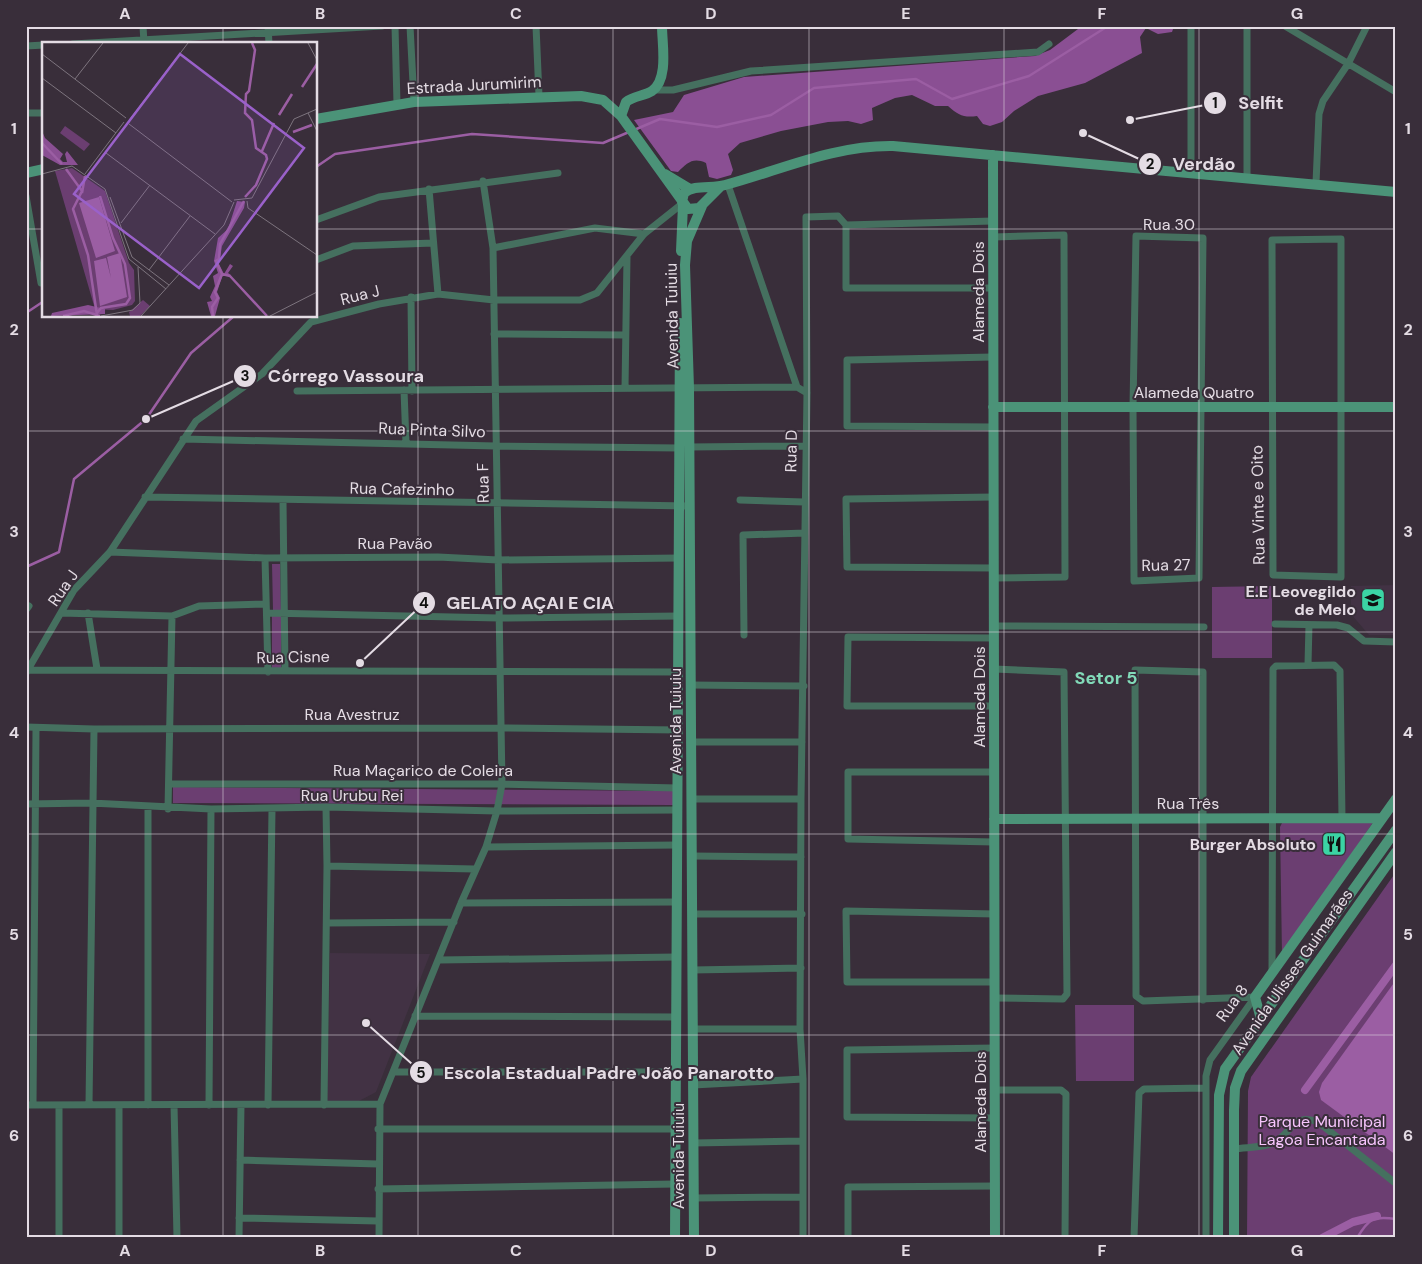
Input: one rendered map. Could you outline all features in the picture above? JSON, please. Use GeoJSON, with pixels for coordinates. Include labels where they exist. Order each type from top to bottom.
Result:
{"type":"FeatureCollection","features":[{"type":"Feature","properties":{"kind":"main road"},"geometry":{"type":"LineString","coordinates":[[623,118],[626,102],[653,90],[662,75],[662,26]]}},
{"type":"Feature","properties":{"kind":"main road","name":"Estrada Jurumirim"},"geometry":{"type":"LineString","coordinates":[[318,119],[414,102],[539,96],[581,96],[603,100],[623,118],[639,138],[683,203]]}},
{"type":"Feature","properties":{"kind":"main road"},"geometry":{"type":"LineString","coordinates":[[724,185],[694,210],[683,203],[684,192],[693,188],[724,185],[842,150],[865,146],[892,146],[1316,183],[1396,192]]}},
{"type":"Feature","properties":{"kind":"main road","name":"Alameda Dois"},"geometry":{"type":"LineString","coordinates":[[993,156],[995,1238]]}},
{"type":"Feature","properties":{"kind":"main road"},"geometry":{"type":"LineString","coordinates":[[26,172],[42,170]]}},
{"type":"Feature","properties":{"kind":"main road"},"geometry":{"type":"LineString","coordinates":[[662,172],[703,195],[702,205]]}},
{"type":"Feature","properties":{"kind":"main road","name":"Avenida Tuiuiu"},"geometry":{"type":"LineString","coordinates":[[683,203],[681,224],[684,387]]}},
{"type":"Feature","properties":{"kind":"main road","name":"Avenida Tuiuiu"},"geometry":{"type":"LineString","coordinates":[[694,1238],[690,656],[684,506],[684,387],[685,265],[687,241],[702,205]]}},
{"type":"Feature","properties":{"kind":"main road","name":"Alameda Quatro"},"geometry":{"type":"LineString","coordinates":[[993,407],[1396,407]]}},
{"type":"Feature","properties":{"kind":"main road","name":"Avenida Tuiuiu"},"geometry":{"type":"LineString","coordinates":[[675,1238],[679,558],[684,506]]}},
{"type":"Feature","properties":{"kind":"main road"},"geometry":{"type":"LineString","coordinates":[[679,656],[690,656]]}},
{"type":"Feature","properties":{"kind":"main road","name":"Rua 8"},"geometry":{"type":"LineString","coordinates":[[1255,997],[1396,799]]}},
{"type":"Feature","properties":{"kind":"main road","name":"Rua Três"},"geometry":{"type":"LineString","coordinates":[[994,819],[1382,818]]}},
{"type":"Feature","properties":{"kind":"main road","name":"Avenida Ulisses Guimarães"},"geometry":{"type":"LineString","coordinates":[[1218,1238],[1219,1096],[1222,1080],[1233,1055],[1261,1019],[1396,830]]}},
{"type":"Feature","properties":{"kind":"main road","name":"Avenida Ulisses Guimarães"},"geometry":{"type":"LineString","coordinates":[[1234,1238],[1235,1088],[1241,1071],[1396,852]]}},
{"type":"Feature","properties":{"kind":"main road"},"geometry":{"type":"LineString","coordinates":[[677,940],[692,941]]}},
{"type":"Feature","properties":{"kind":"main road"},"geometry":{"type":"LineString","coordinates":[[1255,997],[1261,1019]]}},
{"type":"Feature","properties":{"kind":"street"},"geometry":{"type":"LineString","coordinates":[[143,26],[144,42],[268,29],[382,26]]}},
{"type":"Feature","properties":{"kind":"street"},"geometry":{"type":"LineString","coordinates":[[395,26],[397,104]]}},
{"type":"Feature","properties":{"kind":"street"},"geometry":{"type":"LineString","coordinates":[[410,26],[414,102]]}},
{"type":"Feature","properties":{"kind":"street"},"geometry":{"type":"LineString","coordinates":[[536,26],[539,96]]}},
{"type":"Feature","properties":{"kind":"street"},"geometry":{"type":"LineString","coordinates":[[1191,173],[1192,26]]}},
{"type":"Feature","properties":{"kind":"street"},"geometry":{"type":"LineString","coordinates":[[1247,26],[1247,178]]}},
{"type":"Feature","properties":{"kind":"street"},"geometry":{"type":"LineString","coordinates":[[1285,26],[1396,92]]}},
{"type":"Feature","properties":{"kind":"street"},"geometry":{"type":"LineString","coordinates":[[1316,183],[1319,114],[1323,101],[1348,64],[1367,26]]}},
{"type":"Feature","properties":{"kind":"street"},"geometry":{"type":"LineString","coordinates":[[268,29],[269,42]]}},
{"type":"Feature","properties":{"kind":"street"},"geometry":{"type":"LineString","coordinates":[[653,90],[673,90],[751,71],[1038,52],[1049,44]]}},
{"type":"Feature","properties":{"kind":"street"},"geometry":{"type":"LineString","coordinates":[[26,46],[42,45]]}},
{"type":"Feature","properties":{"kind":"street"},"geometry":{"type":"LineString","coordinates":[[26,114],[42,113]]}},
{"type":"Feature","properties":{"kind":"street"},"geometry":{"type":"LineString","coordinates":[[318,219],[379,197],[558,172]]}},
{"type":"Feature","properties":{"kind":"street","name":"Rua F"},"geometry":{"type":"LineString","coordinates":[[378,1238],[378,1129],[380,1104],[461,903],[486,847],[497,811],[502,784],[493,248],[483,181]]}},
{"type":"Feature","properties":{"kind":"street"},"geometry":{"type":"LineString","coordinates":[[724,185],[797,387]]}},
{"type":"Feature","properties":{"kind":"street"},"geometry":{"type":"LineString","coordinates":[[429,189],[438,294]]}},
{"type":"Feature","properties":{"kind":"street"},"geometry":{"type":"LineString","coordinates":[[26,196],[41,284]]}},
{"type":"Feature","properties":{"kind":"street","name":"Rua J"},"geometry":{"type":"LineString","coordinates":[[318,317],[411,297],[438,294],[494,300],[580,300],[591,297],[597,293],[644,234],[683,203]]}},
{"type":"Feature","properties":{"kind":"street","name":"Rua D"},"geometry":{"type":"LineString","coordinates":[[803,1238],[801,1197],[803,1079],[800,1029],[804,502],[807,392],[806,217],[838,216],[846,224]]}},
{"type":"Feature","properties":{"kind":"street"},"geometry":{"type":"LineString","coordinates":[[993,221],[846,224],[846,288],[993,288]]}},
{"type":"Feature","properties":{"kind":"street"},"geometry":{"type":"LineString","coordinates":[[493,248],[595,228],[644,234]]}},
{"type":"Feature","properties":{"kind":"street"},"geometry":{"type":"LineString","coordinates":[[993,237],[1064,235],[1065,577],[847,567],[846,499],[994,497]]}},
{"type":"Feature","properties":{"kind":"street","name":"Rua 30"},"geometry":{"type":"LineString","coordinates":[[1133,407],[1136,236],[1203,238],[1201,407]]}},
{"type":"Feature","properties":{"kind":"street"},"geometry":{"type":"LineString","coordinates":[[1271,407],[1272,240],[1341,240],[1341,407]]}},
{"type":"Feature","properties":{"kind":"street"},"geometry":{"type":"LineString","coordinates":[[318,259],[353,246],[433,243]]}},
{"type":"Feature","properties":{"kind":"street"},"geometry":{"type":"LineString","coordinates":[[625,388],[626,256]]}},
{"type":"Feature","properties":{"kind":"street"},"geometry":{"type":"LineString","coordinates":[[411,297],[412,390]]}},
{"type":"Feature","properties":{"kind":"street","name":"Rua J"},"geometry":{"type":"LineString","coordinates":[[28,671],[74,590],[110,552],[196,421],[262,374],[310,319]]}},
{"type":"Feature","properties":{"kind":"street"},"geometry":{"type":"LineString","coordinates":[[494,334],[625,335]]}},
{"type":"Feature","properties":{"kind":"street"},"geometry":{"type":"LineString","coordinates":[[993,357],[847,360],[847,426],[994,427]]}},
{"type":"Feature","properties":{"kind":"street"},"geometry":{"type":"LineString","coordinates":[[297,391],[797,387],[807,392]]}},
{"type":"Feature","properties":{"kind":"street"},"geometry":{"type":"LineString","coordinates":[[404,390],[406,443]]}},
{"type":"Feature","properties":{"kind":"street","name":"Rua 27"},"geometry":{"type":"LineString","coordinates":[[1133,407],[1134,581],[1199,578],[1201,407]]}},
{"type":"Feature","properties":{"kind":"street","name":"Rua Vinte e Oito"},"geometry":{"type":"LineString","coordinates":[[1271,407],[1273,575],[1341,576],[1341,407]]}},
{"type":"Feature","properties":{"kind":"street","name":"Rua Pinta Silvo"},"geometry":{"type":"LineString","coordinates":[[183,439],[496,446],[805,446]]}},
{"type":"Feature","properties":{"kind":"street","name":"Rua Cafezinho"},"geometry":{"type":"LineString","coordinates":[[145,497],[283,501],[684,506]]}},
{"type":"Feature","properties":{"kind":"street"},"geometry":{"type":"LineString","coordinates":[[740,500],[804,502]]}},
{"type":"Feature","properties":{"kind":"street"},"geometry":{"type":"LineString","coordinates":[[283,501],[285,670]]}},
{"type":"Feature","properties":{"kind":"street"},"geometry":{"type":"LineString","coordinates":[[744,635],[743,535],[805,534]]}},
{"type":"Feature","properties":{"kind":"street","name":"Rua Pavão"},"geometry":{"type":"LineString","coordinates":[[110,552],[265,558],[438,557],[498,560],[679,558]]}},
{"type":"Feature","properties":{"kind":"street"},"geometry":{"type":"LineString","coordinates":[[265,558],[268,672]]}},
{"type":"Feature","properties":{"kind":"street"},"geometry":{"type":"LineString","coordinates":[[61,613],[172,616],[199,606],[266,604]]}},
{"type":"Feature","properties":{"kind":"street"},"geometry":{"type":"LineString","coordinates":[[267,613],[499,618],[679,616]]}},
{"type":"Feature","properties":{"kind":"street"},"geometry":{"type":"LineString","coordinates":[[88,614],[97,669]]}},
{"type":"Feature","properties":{"kind":"street"},"geometry":{"type":"LineString","coordinates":[[168,809],[172,616]]}},
{"type":"Feature","properties":{"kind":"street"},"geometry":{"type":"LineString","coordinates":[[1276,624],[1337,624],[1348,628],[1364,641],[1396,642]]}},
{"type":"Feature","properties":{"kind":"street"},"geometry":{"type":"LineString","coordinates":[[1308,664],[1309,624]]}},
{"type":"Feature","properties":{"kind":"street"},"geometry":{"type":"LineString","coordinates":[[994,626],[1204,627]]}},
{"type":"Feature","properties":{"kind":"street"},"geometry":{"type":"LineString","coordinates":[[994,638],[848,637],[847,706],[994,706]]}},
{"type":"Feature","properties":{"kind":"street"},"geometry":{"type":"LineString","coordinates":[[1272,974],[1273,669],[1280,665],[1334,665],[1340,671],[1342,818]]}},
{"type":"Feature","properties":{"kind":"street","name":"Rua Cisne"},"geometry":{"type":"LineString","coordinates":[[28,671],[97,669],[268,672],[285,670],[678,672]]}},
{"type":"Feature","properties":{"kind":"street"},"geometry":{"type":"LineString","coordinates":[[994,669],[1064,672],[1067,994],[1062,999],[995,998]]}},
{"type":"Feature","properties":{"kind":"street"},"geometry":{"type":"LineString","coordinates":[[1203,1000],[1203,672],[1135,670],[1134,818],[1137,998],[1143,1001],[1203,1000],[1255,997]]}},
{"type":"Feature","properties":{"kind":"street"},"geometry":{"type":"LineString","coordinates":[[690,686],[804,686]]}},
{"type":"Feature","properties":{"kind":"street","name":"Rua Avestruz"},"geometry":{"type":"LineString","coordinates":[[26,727],[36,729],[501,728],[678,730]]}},
{"type":"Feature","properties":{"kind":"street"},"geometry":{"type":"LineString","coordinates":[[36,729],[36,804],[30,942],[30,1105],[380,1104]]}},
{"type":"Feature","properties":{"kind":"street"},"geometry":{"type":"LineString","coordinates":[[89,1105],[91,803],[94,729]]}},
{"type":"Feature","properties":{"kind":"street"},"geometry":{"type":"LineString","coordinates":[[690,742],[802,742]]}},
{"type":"Feature","properties":{"kind":"street"},"geometry":{"type":"LineString","coordinates":[[994,772],[848,772],[848,839],[994,842]]}},
{"type":"Feature","properties":{"kind":"street","name":"Rua Maçarico de Coleira"},"geometry":{"type":"LineString","coordinates":[[169,784],[502,784],[678,788]]}},
{"type":"Feature","properties":{"kind":"street"},"geometry":{"type":"LineString","coordinates":[[691,799],[801,799]]}},
{"type":"Feature","properties":{"kind":"street","name":"Rua Urubu Rei"},"geometry":{"type":"LineString","coordinates":[[26,804],[91,803],[168,809],[272,809],[326,806],[497,811],[678,810]]}},
{"type":"Feature","properties":{"kind":"street"},"geometry":{"type":"LineString","coordinates":[[148,806],[148,1105]]}},
{"type":"Feature","properties":{"kind":"street"},"geometry":{"type":"LineString","coordinates":[[324,1104],[328,866],[326,806]]}},
{"type":"Feature","properties":{"kind":"street"},"geometry":{"type":"LineString","coordinates":[[209,1105],[211,809]]}},
{"type":"Feature","properties":{"kind":"street"},"geometry":{"type":"LineString","coordinates":[[268,1105],[272,809]]}},
{"type":"Feature","properties":{"kind":"street"},"geometry":{"type":"LineString","coordinates":[[486,847],[678,845]]}},
{"type":"Feature","properties":{"kind":"street"},"geometry":{"type":"LineString","coordinates":[[692,856],[801,857]]}},
{"type":"Feature","properties":{"kind":"street"},"geometry":{"type":"LineString","coordinates":[[328,866],[475,870]]}},
{"type":"Feature","properties":{"kind":"street"},"geometry":{"type":"LineString","coordinates":[[461,903],[677,902]]}},
{"type":"Feature","properties":{"kind":"street"},"geometry":{"type":"LineString","coordinates":[[995,914],[846,911],[847,982],[995,982]]}},
{"type":"Feature","properties":{"kind":"street"},"geometry":{"type":"LineString","coordinates":[[692,914],[802,914]]}},
{"type":"Feature","properties":{"kind":"street"},"geometry":{"type":"LineString","coordinates":[[327,923],[454,922]]}},
{"type":"Feature","properties":{"kind":"street"},"geometry":{"type":"LineString","coordinates":[[439,960],[677,957]]}},
{"type":"Feature","properties":{"kind":"street"},"geometry":{"type":"LineString","coordinates":[[692,970],[801,968]]}},
{"type":"Feature","properties":{"kind":"street","name":"Rua 8"},"geometry":{"type":"LineString","coordinates":[[1206,1238],[1206,1076],[1210,1060],[1255,997]]}},
{"type":"Feature","properties":{"kind":"street"},"geometry":{"type":"LineString","coordinates":[[415,1016],[676,1017]]}},
{"type":"Feature","properties":{"kind":"street"},"geometry":{"type":"LineString","coordinates":[[692,1029],[800,1029]]}},
{"type":"Feature","properties":{"kind":"street"},"geometry":{"type":"LineString","coordinates":[[995,1048],[847,1050],[847,1117],[995,1118]]}},
{"type":"Feature","properties":{"kind":"street"},"geometry":{"type":"LineString","coordinates":[[393,1072],[676,1072]]}},
{"type":"Feature","properties":{"kind":"street"},"geometry":{"type":"LineString","coordinates":[[692,1085],[803,1079]]}},
{"type":"Feature","properties":{"kind":"street"},"geometry":{"type":"LineString","coordinates":[[1134,1238],[1139,1093],[1144,1089],[1206,1088]]}},
{"type":"Feature","properties":{"kind":"street"},"geometry":{"type":"LineString","coordinates":[[995,1090],[1060,1090],[1066,1094],[1064,1238]]}},
{"type":"Feature","properties":{"kind":"street"},"geometry":{"type":"LineString","coordinates":[[58,1105],[59,1238]]}},
{"type":"Feature","properties":{"kind":"street"},"geometry":{"type":"LineString","coordinates":[[119,1105],[119,1238]]}},
{"type":"Feature","properties":{"kind":"street"},"geometry":{"type":"LineString","coordinates":[[174,1105],[177,1238]]}},
{"type":"Feature","properties":{"kind":"street"},"geometry":{"type":"LineString","coordinates":[[239,1238],[240,1105]]}},
{"type":"Feature","properties":{"kind":"street"},"geometry":{"type":"LineString","coordinates":[[1234,1148],[1272,1143],[1285,1134],[1296,1121],[1308,1118],[1318,1122],[1394,1182]]}},
{"type":"Feature","properties":{"kind":"street"},"geometry":{"type":"LineString","coordinates":[[378,1129],[676,1129]]}},
{"type":"Feature","properties":{"kind":"street"},"geometry":{"type":"LineString","coordinates":[[693,1143],[802,1141]]}},
{"type":"Feature","properties":{"kind":"street"},"geometry":{"type":"LineString","coordinates":[[240,1160],[378,1164]]}},
{"type":"Feature","properties":{"kind":"street"},"geometry":{"type":"LineString","coordinates":[[378,1190],[676,1184]]}},
{"type":"Feature","properties":{"kind":"street"},"geometry":{"type":"LineString","coordinates":[[848,1238],[848,1187],[995,1186]]}},
{"type":"Feature","properties":{"kind":"street"},"geometry":{"type":"LineString","coordinates":[[693,1198],[801,1197]]}},
{"type":"Feature","properties":{"kind":"street"},"geometry":{"type":"LineString","coordinates":[[239,1218],[378,1221]]}},
{"type":"Feature","properties":{"kind":"shaded area"},"geometry":{"type":"Polygon","coordinates":[[[1082,26],[1174,26],[1172,32],[1158,34],[1146,28],[1140,37],[1142,53],[1085,83],[1038,96],[1014,111],[1002,122],[990,126],[983,124],[977,116],[968,117],[961,115],[948,106],[935,106],[912,95],[895,98],[872,108],[873,120],[861,124],[848,121],[828,122],[781,131],[740,143],[728,154],[733,170],[731,175],[717,179],[709,177],[706,163],[701,161],[690,162],[678,172],[671,171],[634,120],[673,112],[684,95],[744,77],[1035,56],[1050,50],[1082,26]]]}},
{"type":"Feature","properties":{"kind":"shaded area","name":"E.E Leovegildo de Melo"},"geometry":{"type":"Polygon","coordinates":[[[1396,585],[1396,635],[1369,635],[1351,614],[1351,586],[1396,585]]]}},
{"type":"Feature","properties":{"kind":"shaded area"},"geometry":{"type":"Polygon","coordinates":[[[330,953],[430,954],[376,1092],[359,1101],[327,1102],[330,953]]]}},
{"type":"Feature","properties":{"kind":"shaded area"},"geometry":{"type":"Polygon","coordinates":[[[1396,980],[1396,1155],[1321,1100],[1319,1092],[1322,1083],[1396,980]]]}},
{"type":"Feature","properties":{"kind":"green space"},"geometry":{"type":"Polygon","coordinates":[[[272,564],[280,564],[281,610],[273,610],[272,564]]]}},
{"type":"Feature","properties":{"kind":"green space"},"geometry":{"type":"Polygon","coordinates":[[[1272,586],[1272,658],[1212,658],[1212,587],[1272,586]]]}},
{"type":"Feature","properties":{"kind":"green space"},"geometry":{"type":"Polygon","coordinates":[[[272,614],[281,614],[281,668],[272,668],[272,614]]]}},
{"type":"Feature","properties":{"kind":"green space"},"geometry":{"type":"Polygon","coordinates":[[[173,787],[673,791],[673,805],[173,803],[173,787]]]}},
{"type":"Feature","properties":{"kind":"green space"},"geometry":{"type":"Polygon","coordinates":[[[1374,821],[1282,955],[1280,827],[1282,823],[1374,821]]]}},
{"type":"Feature","properties":{"kind":"green space","name":"Parque Municipal Lagoa Encantada"},"geometry":{"type":"Polygon","coordinates":[[[1396,872],[1396,1238],[1247,1238],[1248,1091],[1251,1077],[1396,872]]]}},
{"type":"Feature","properties":{"kind":"green space"},"geometry":{"type":"Polygon","coordinates":[[[1075,1005],[1134,1005],[1134,1081],[1076,1081],[1075,1005]]]}},
{"type":"Feature","properties":{"kind":"waterway"},"geometry":{"type":"LineString","coordinates":[[634,130],[660,119],[717,127],[771,115],[814,88],[916,79],[952,99],[1029,76],[1108,26]]}},
{"type":"Feature","properties":{"kind":"waterway"},"geometry":{"type":"LineString","coordinates":[[318,166],[335,154],[472,134],[603,143],[629,132]]}},
{"type":"Feature","properties":{"kind":"waterway"},"geometry":{"type":"LineString","coordinates":[[26,313],[42,302]]}},
{"type":"Feature","properties":{"kind":"waterway"},"geometry":{"type":"LineString","coordinates":[[26,567],[59,552],[74,479],[146,419],[191,353],[232,318]]}},
{"type":"Feature","properties":{"kind":"waterway"},"geometry":{"type":"LineString","coordinates":[[1305,1090],[1396,965]]}},
{"type":"Feature","properties":{"kind":"waterway"},"geometry":{"type":"LineString","coordinates":[[1322,1238],[1353,1222],[1377,1216]]}},
{"type":"Feature","properties":{"kind":"waterway"},"geometry":{"type":"LineString","coordinates":[[1357,1238],[1365,1226],[1372,1220],[1377,1218],[1396,1219]]}},
{"type":"Feature","properties":{"kind":"place","name":"Selfit"},"geometry":{"type":"Point","coordinates":[1130,120]}},
{"type":"Feature","properties":{"kind":"place","name":"Verdão"},"geometry":{"type":"Point","coordinates":[1083,133]}},
{"type":"Feature","properties":{"kind":"place","name":"Córrego Vassoura"},"geometry":{"type":"Point","coordinates":[146,419]}},
{"type":"Feature","properties":{"kind":"place","name":"E.E Leovegildo de Melo"},"geometry":{"type":"Point","coordinates":[1373,600]}},
{"type":"Feature","properties":{"kind":"place","name":"GELATO AÇAI E CIA"},"geometry":{"type":"Point","coordinates":[360,663]}},
{"type":"Feature","properties":{"kind":"place","name":"Burger Absoluto"},"geometry":{"type":"Point","coordinates":[1334,844]}},
{"type":"Feature","properties":{"kind":"place","name":"Escola Estadual Padre João Panarotto"},"geometry":{"type":"Point","coordinates":[366,1023]}},
{"type":"Feature","properties":{"kind":"district","name":"Setor 5"},"geometry":{"type":"Point","coordinates":[1106,678]}}]}
